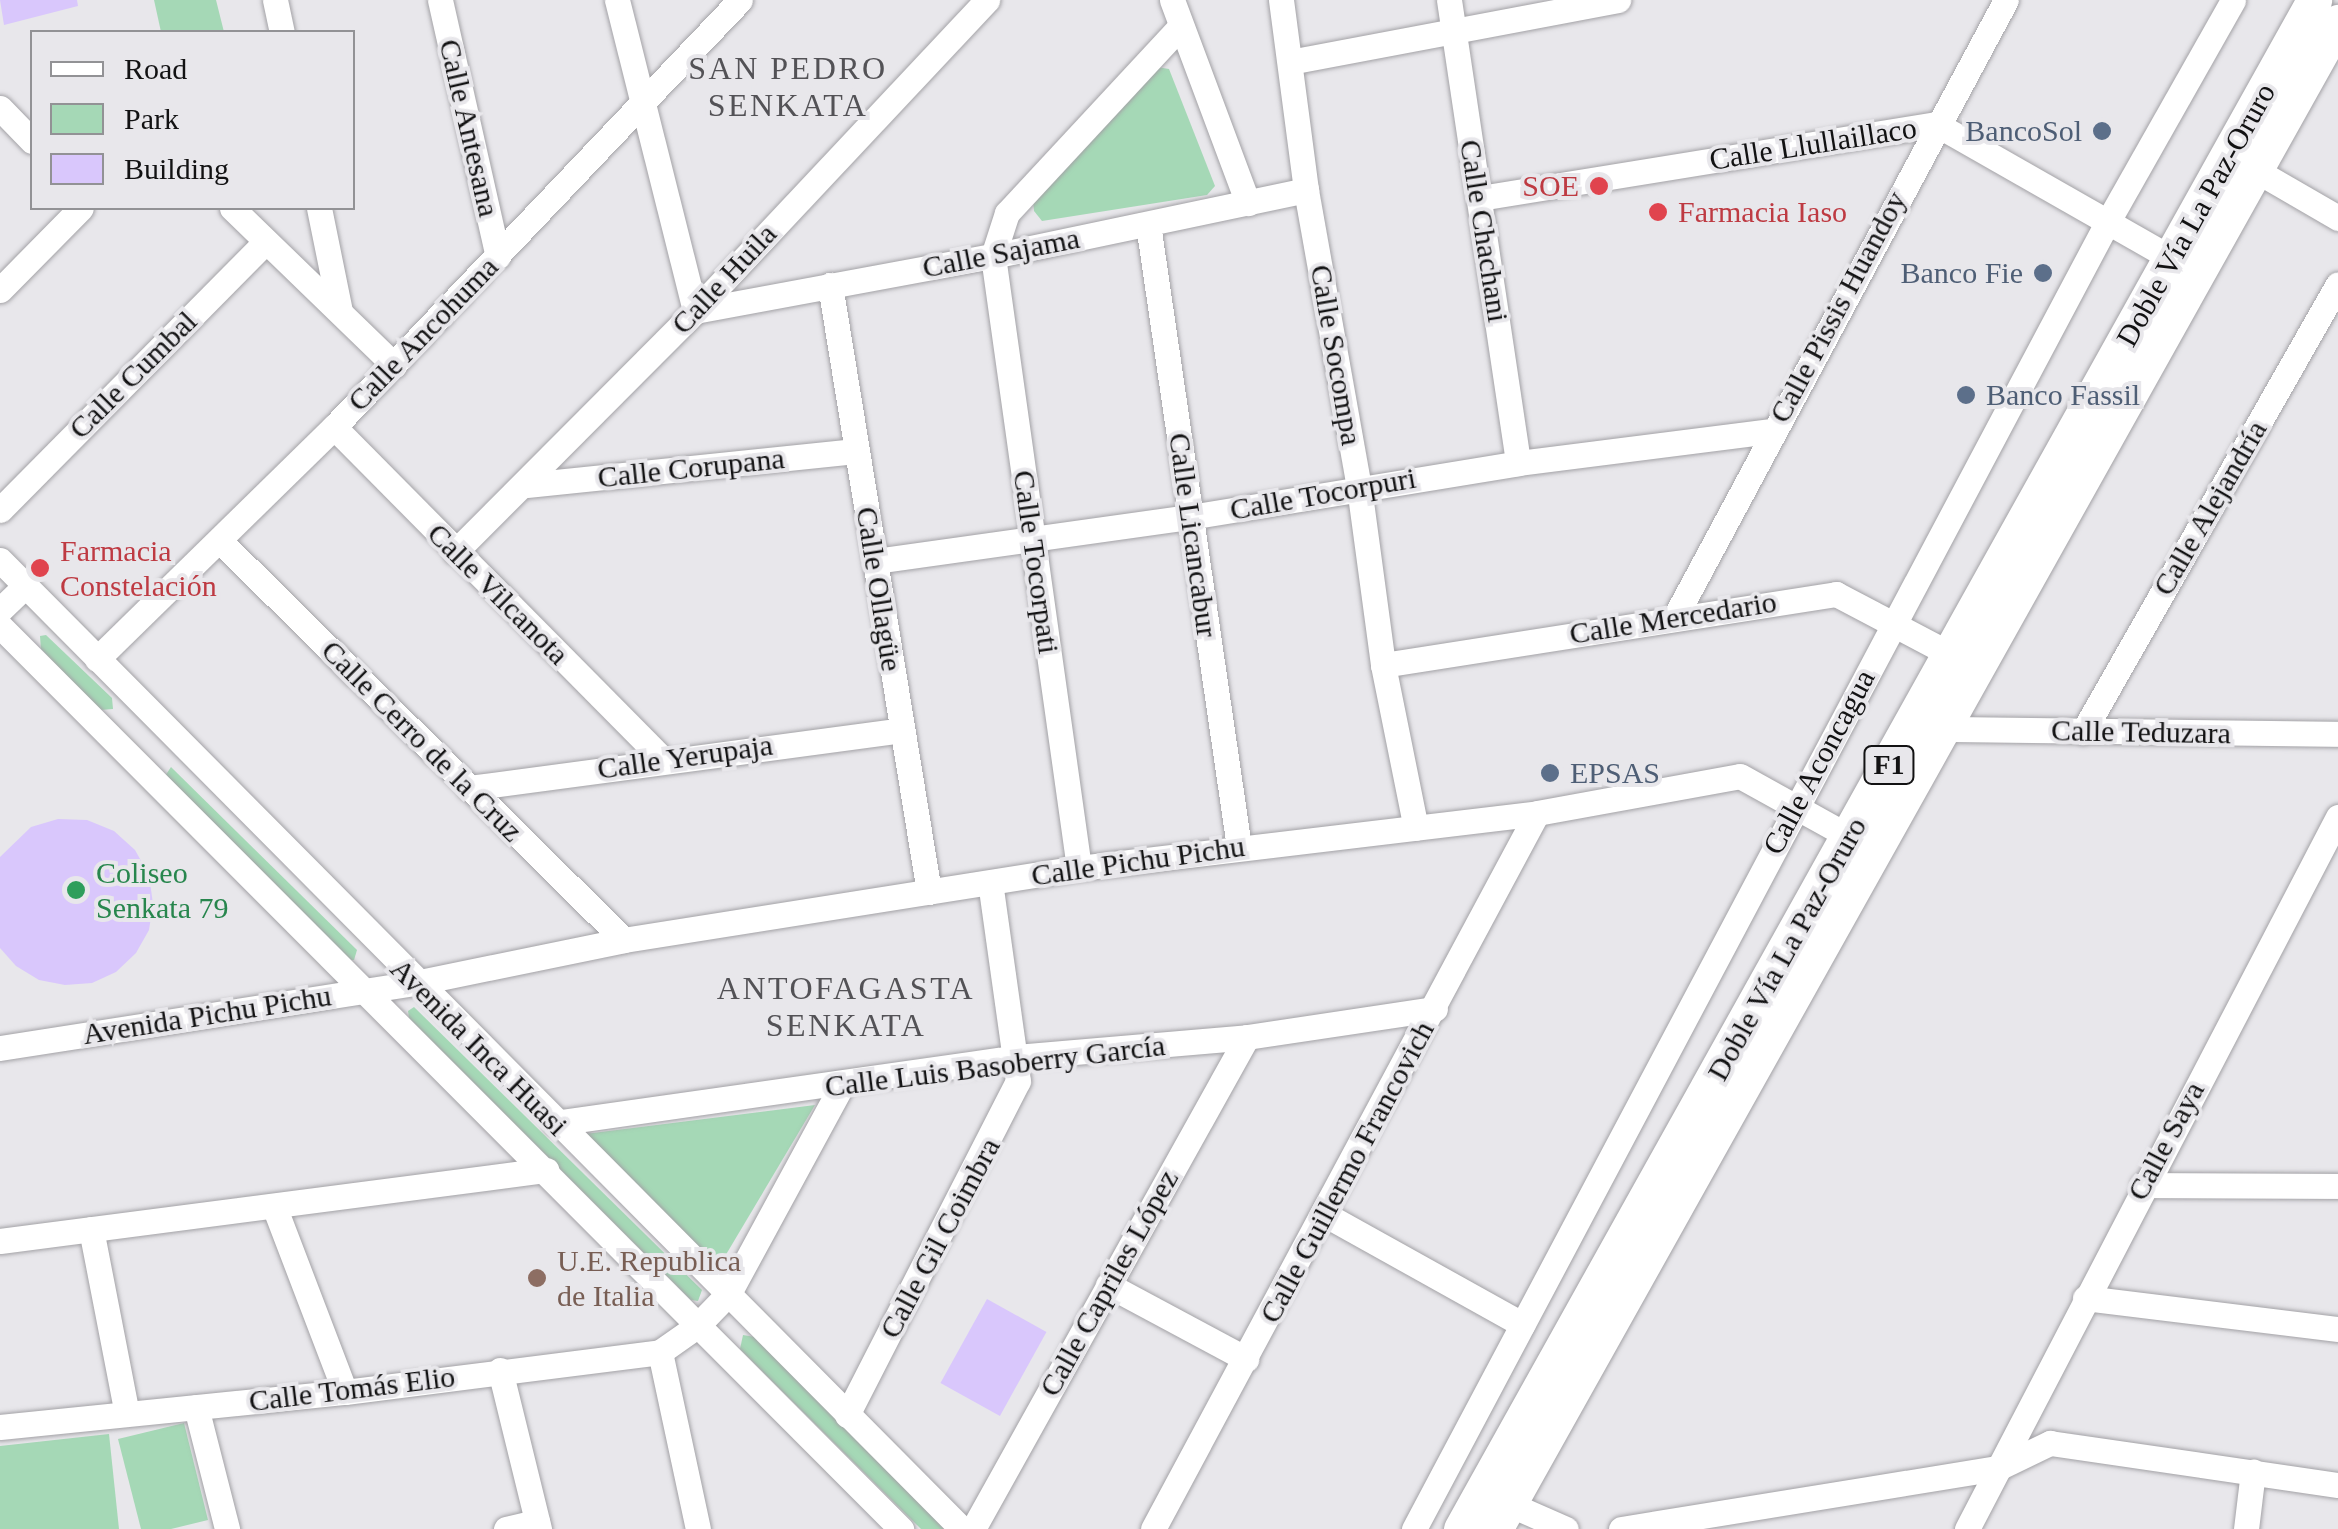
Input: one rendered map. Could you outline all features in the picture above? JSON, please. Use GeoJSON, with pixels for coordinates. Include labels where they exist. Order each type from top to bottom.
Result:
{"type":"FeatureCollection","features":[{"type":"Feature","properties":{"kind":"highway","name":"Doble Vía La Paz-Oruro"},"geometry":{"type":"LineString","coordinates":[[1461,1529],[2314,0]]}},
{"type":"Feature","properties":{"kind":"highway","name":"Doble Vía La Paz-Oruro"},"geometry":{"type":"LineString","coordinates":[[1502,1517],[2336,28]]}},
{"type":"Feature","properties":{"kind":"street"},"geometry":{"type":"LineString","coordinates":[[276,0],[282,30]]}},
{"type":"Feature","properties":{"kind":"street","name":"Calle Antesana"},"geometry":{"type":"LineString","coordinates":[[440,0],[498,257]]}},
{"type":"Feature","properties":{"kind":"street"},"geometry":{"type":"LineString","coordinates":[[616,0],[694,312]]}},
{"type":"Feature","properties":{"kind":"street","name":"Calle Ancohuma"},"geometry":{"type":"LineString","coordinates":[[97,659],[220,542],[394,366],[740,0]]}},
{"type":"Feature","properties":{"kind":"street","name":"Calle Huila"},"geometry":{"type":"LineString","coordinates":[[455,552],[527,485],[694,312],[987,0]]}},
{"type":"Feature","properties":{"kind":"street"},"geometry":{"type":"LineString","coordinates":[[1172,0],[1248,202]]}},
{"type":"Feature","properties":{"kind":"street","name":"Calle Socompa"},"geometry":{"type":"LineString","coordinates":[[1281,0],[1306,190],[1359,487],[1383,665],[1416,828]]}},
{"type":"Feature","properties":{"kind":"street","name":"Calle Chachani"},"geometry":{"type":"LineString","coordinates":[[1449,0],[1518,463]]}},
{"type":"Feature","properties":{"kind":"street"},"geometry":{"type":"LineString","coordinates":[[1290,62],[1618,0]]}},
{"type":"Feature","properties":{"kind":"street","name":"Calle Pissis Huandoy"},"geometry":{"type":"LineString","coordinates":[[1675,617],[1771,431],[2006,0]]}},
{"type":"Feature","properties":{"kind":"street","name":"Calle Aconcagua"},"geometry":{"type":"LineString","coordinates":[[1414,1529],[1894,622],[2108,223],[2233,0]]}},
{"type":"Feature","properties":{"kind":"street"},"geometry":{"type":"LineString","coordinates":[[992,256],[1006,213],[1181,26]]}},
{"type":"Feature","properties":{"kind":"street"},"geometry":{"type":"LineString","coordinates":[[0,108],[30,139]]}},
{"type":"Feature","properties":{"kind":"street","name":"Calle Llullaillaco"},"geometry":{"type":"LineString","coordinates":[[1480,198],[1936,124],[2172,259]]}},
{"type":"Feature","properties":{"kind":"street"},"geometry":{"type":"LineString","coordinates":[[2258,170],[2338,218]]}},
{"type":"Feature","properties":{"kind":"street","name":"Calle Sajama"},"geometry":{"type":"LineString","coordinates":[[694,312],[992,256],[1306,190]]}},
{"type":"Feature","properties":{"kind":"street"},"geometry":{"type":"LineString","coordinates":[[0,290],[79,210]]}},
{"type":"Feature","properties":{"kind":"street"},"geometry":{"type":"LineString","coordinates":[[234,210],[394,366]]}},
{"type":"Feature","properties":{"kind":"street"},"geometry":{"type":"LineString","coordinates":[[319,210],[340,311]]}},
{"type":"Feature","properties":{"kind":"street","name":"Calle Licancabur"},"geometry":{"type":"LineString","coordinates":[[1148,224],[1239,847]]}},
{"type":"Feature","properties":{"kind":"street","name":"Calle Cumbal"},"geometry":{"type":"LineString","coordinates":[[0,510],[266,240]]}},
{"type":"Feature","properties":{"kind":"street","name":"Calle Tocorpati"},"geometry":{"type":"LineString","coordinates":[[992,256],[1079,868]]}},
{"type":"Feature","properties":{"kind":"street","name":"Calle Alejandría"},"geometry":{"type":"LineString","coordinates":[[2083,732],[2338,284]]}},
{"type":"Feature","properties":{"kind":"street","name":"Calle Ollagüe"},"geometry":{"type":"LineString","coordinates":[[830,285],[929,892]]}},
{"type":"Feature","properties":{"kind":"street","name":"Calle Vilcanota"},"geometry":{"type":"LineString","coordinates":[[334,427],[663,758]]}},
{"type":"Feature","properties":{"kind":"street","name":"Calle Tocorpuri"},"geometry":{"type":"LineString","coordinates":[[876,561],[1190,517],[1518,463],[1771,431]]}},
{"type":"Feature","properties":{"kind":"street","name":"Calle Corupana"},"geometry":{"type":"LineString","coordinates":[[527,485],[856,450]]}},
{"type":"Feature","properties":{"kind":"street","name":"Calle Cerro de la Cruz"},"geometry":{"type":"LineString","coordinates":[[220,542],[624,940]]}},
{"type":"Feature","properties":{"kind":"street","name":"Avenida Inca Huasi"},"geometry":{"type":"LineString","coordinates":[[0,560],[415,983],[729,1292],[962,1529]]}},
{"type":"Feature","properties":{"kind":"street"},"geometry":{"type":"LineString","coordinates":[[0,610],[25,586]]}},
{"type":"Feature","properties":{"kind":"street","name":"Calle Mercedario"},"geometry":{"type":"LineString","coordinates":[[1383,665],[1836,594],[1950,654]]}},
{"type":"Feature","properties":{"kind":"street","name":"Avenida Inca Huasi"},"geometry":{"type":"LineString","coordinates":[[0,626],[901,1529]]}},
{"type":"Feature","properties":{"kind":"street"},"geometry":{"type":"LineString","coordinates":[[127,753],[156,720]]}},
{"type":"Feature","properties":{"kind":"street","name":"Calle Teduzara"},"geometry":{"type":"LineString","coordinates":[[1944,729],[2338,734]]}},
{"type":"Feature","properties":{"kind":"street","name":"Calle Yerupaja"},"geometry":{"type":"LineString","coordinates":[[468,788],[663,758],[902,730]]}},
{"type":"Feature","properties":{"kind":"street","name":"Calle Pichu Pichu"},"geometry":{"type":"LineString","coordinates":[[415,983],[624,940],[1079,868],[1537,812],[1740,776],[1850,837]]}},
{"type":"Feature","properties":{"kind":"street","name":"Calle Guillermo Francovich"},"geometry":{"type":"LineString","coordinates":[[1153,1529],[1435,1009],[1537,812]]}},
{"type":"Feature","properties":{"kind":"street","name":"Calle Saya"},"geometry":{"type":"LineString","coordinates":[[1967,1529],[2142,1184],[2338,817]]}},
{"type":"Feature","properties":{"kind":"street","name":"Calle Gil Coimbra"},"geometry":{"type":"LineString","coordinates":[[847,1415],[1013,1098],[1018,1081],[990,882]]}},
{"type":"Feature","properties":{"kind":"street","name":"Avenida Pichu Pichu"},"geometry":{"type":"LineString","coordinates":[[0,1048],[415,983]]}},
{"type":"Feature","properties":{"kind":"street","name":"Calle Luis Basoberry García"},"geometry":{"type":"LineString","coordinates":[[555,1123],[1016,1058],[1246,1037],[1435,1009]]}},
{"type":"Feature","properties":{"kind":"street","name":"Calle Capriles López"},"geometry":{"type":"LineString","coordinates":[[972,1529],[1246,1037]]}},
{"type":"Feature","properties":{"kind":"street","name":"Calle Tomás Elio"},"geometry":{"type":"LineString","coordinates":[[0,1427],[345,1392],[660,1352],[697,1326],[729,1292],[842,1085]]}},
{"type":"Feature","properties":{"kind":"street"},"geometry":{"type":"LineString","coordinates":[[0,1241],[546,1170]]}},
{"type":"Feature","properties":{"kind":"street"},"geometry":{"type":"LineString","coordinates":[[2142,1184],[2338,1186]]}},
{"type":"Feature","properties":{"kind":"street"},"geometry":{"type":"LineString","coordinates":[[274,1206],[345,1392]]}},
{"type":"Feature","properties":{"kind":"street"},"geometry":{"type":"LineString","coordinates":[[1324,1214],[1522,1324]]}},
{"type":"Feature","properties":{"kind":"street"},"geometry":{"type":"LineString","coordinates":[[90,1229],[127,1414]]}},
{"type":"Feature","properties":{"kind":"street"},"geometry":{"type":"LineString","coordinates":[[1108,1285],[1246,1359]]}},
{"type":"Feature","properties":{"kind":"street"},"geometry":{"type":"LineString","coordinates":[[2084,1298],[2338,1329]]}},
{"type":"Feature","properties":{"kind":"street"},"geometry":{"type":"LineString","coordinates":[[660,1352],[698,1529]]}},
{"type":"Feature","properties":{"kind":"street"},"geometry":{"type":"LineString","coordinates":[[500,1370],[538,1525],[506,1529]]}},
{"type":"Feature","properties":{"kind":"street"},"geometry":{"type":"LineString","coordinates":[[196,1407],[227,1529]]}},
{"type":"Feature","properties":{"kind":"street"},"geometry":{"type":"LineString","coordinates":[[1620,1529],[1998,1468],[2050,1443],[2338,1485]]}},
{"type":"Feature","properties":{"kind":"street"},"geometry":{"type":"LineString","coordinates":[[2246,1529],[2253,1471]]}},
{"type":"Feature","properties":{"kind":"street"},"geometry":{"type":"LineString","coordinates":[[1502,1517],[1566,1529]]}},
{"type":"Feature","properties":{"kind":"green space"},"geometry":{"type":"Polygon","coordinates":[[[154,0],[216,0],[224,30],[161,30],[154,0]]]}},
{"type":"Feature","properties":{"kind":"green space"},"geometry":{"type":"Polygon","coordinates":[[[1157,67],[1169,69],[1215,186],[1207,195],[1042,221],[1034,211],[1033,200],[1157,67]]]}},
{"type":"Feature","properties":{"kind":"green space"},"geometry":{"type":"Polygon","coordinates":[[[46,635],[112,698],[113,709],[100,710],[41,649],[40,636],[46,635]]]}},
{"type":"Feature","properties":{"kind":"green space"},"geometry":{"type":"Polygon","coordinates":[[[171,767],[357,950],[354,960],[346,960],[165,776],[171,767]]]}},
{"type":"Feature","properties":{"kind":"green space"},"geometry":{"type":"Polygon","coordinates":[[[414,1007],[702,1290],[698,1301],[691,1300],[409,1018],[408,1011],[414,1007]]]}},
{"type":"Feature","properties":{"kind":"green space"},"geometry":{"type":"Polygon","coordinates":[[[815,1105],[718,1268],[585,1134],[815,1105]]]}},
{"type":"Feature","properties":{"kind":"green space"},"geometry":{"type":"Polygon","coordinates":[[[743,1335],[755,1337],[945,1529],[921,1529],[740,1349],[743,1335]]]}},
{"type":"Feature","properties":{"kind":"green space"},"geometry":{"type":"Polygon","coordinates":[[[184,1423],[208,1520],[171,1529],[141,1529],[118,1439],[184,1423]]]}},
{"type":"Feature","properties":{"kind":"green space"},"geometry":{"type":"Polygon","coordinates":[[[109,1434],[119,1529],[0,1529],[0,1446],[109,1434]]]}},
{"type":"Feature","properties":{"kind":"building"},"geometry":{"type":"Polygon","coordinates":[[[0,0],[77,0],[78,6],[4,25],[0,0]]]}},
{"type":"Feature","properties":{"kind":"building","name":"Coliseo Senkata 79"},"geometry":{"type":"Polygon","coordinates":[[[58,819],[87,820],[114,831],[135,850],[149,875],[153,904],[149,930],[136,953],[116,972],[92,983],[65,985],[39,980],[16,966],[0,948],[0,857],[31,827],[58,819]]]}},
{"type":"Feature","properties":{"kind":"building"},"geometry":{"type":"Polygon","coordinates":[[[987,1299],[1046,1332],[1000,1416],[940,1383],[987,1299]]]}},
{"type":"Feature","properties":{"kind":"place","name":"BancoSol"},"geometry":{"type":"Point","coordinates":[2102,131]}},
{"type":"Feature","properties":{"kind":"place","name":"SOE"},"geometry":{"type":"Point","coordinates":[1599,186]}},
{"type":"Feature","properties":{"kind":"place","name":"Farmacia Iaso"},"geometry":{"type":"Point","coordinates":[1658,212]}},
{"type":"Feature","properties":{"kind":"place","name":"Banco Fie"},"geometry":{"type":"Point","coordinates":[2043,273]}},
{"type":"Feature","properties":{"kind":"place","name":"Banco Fassil"},"geometry":{"type":"Point","coordinates":[1966,395]}},
{"type":"Feature","properties":{"kind":"place","name":"Farmacia Constelación"},"geometry":{"type":"Point","coordinates":[40,568]}},
{"type":"Feature","properties":{"kind":"place","name":"EPSAS"},"geometry":{"type":"Point","coordinates":[1550,773]}},
{"type":"Feature","properties":{"kind":"place","name":"Coliseo Senkata 79"},"geometry":{"type":"Point","coordinates":[76,890]}},
{"type":"Feature","properties":{"kind":"place","name":"U.E. Republica de Italia"},"geometry":{"type":"Point","coordinates":[537,1278]}},
{"type":"Feature","properties":{"kind":"district","name":"SAN PEDRO SENKATA"},"geometry":{"type":"Point","coordinates":[788,88]}},
{"type":"Feature","properties":{"kind":"district","name":"ANTOFAGASTA SENKATA"},"geometry":{"type":"Point","coordinates":[846,1008]}}]}
